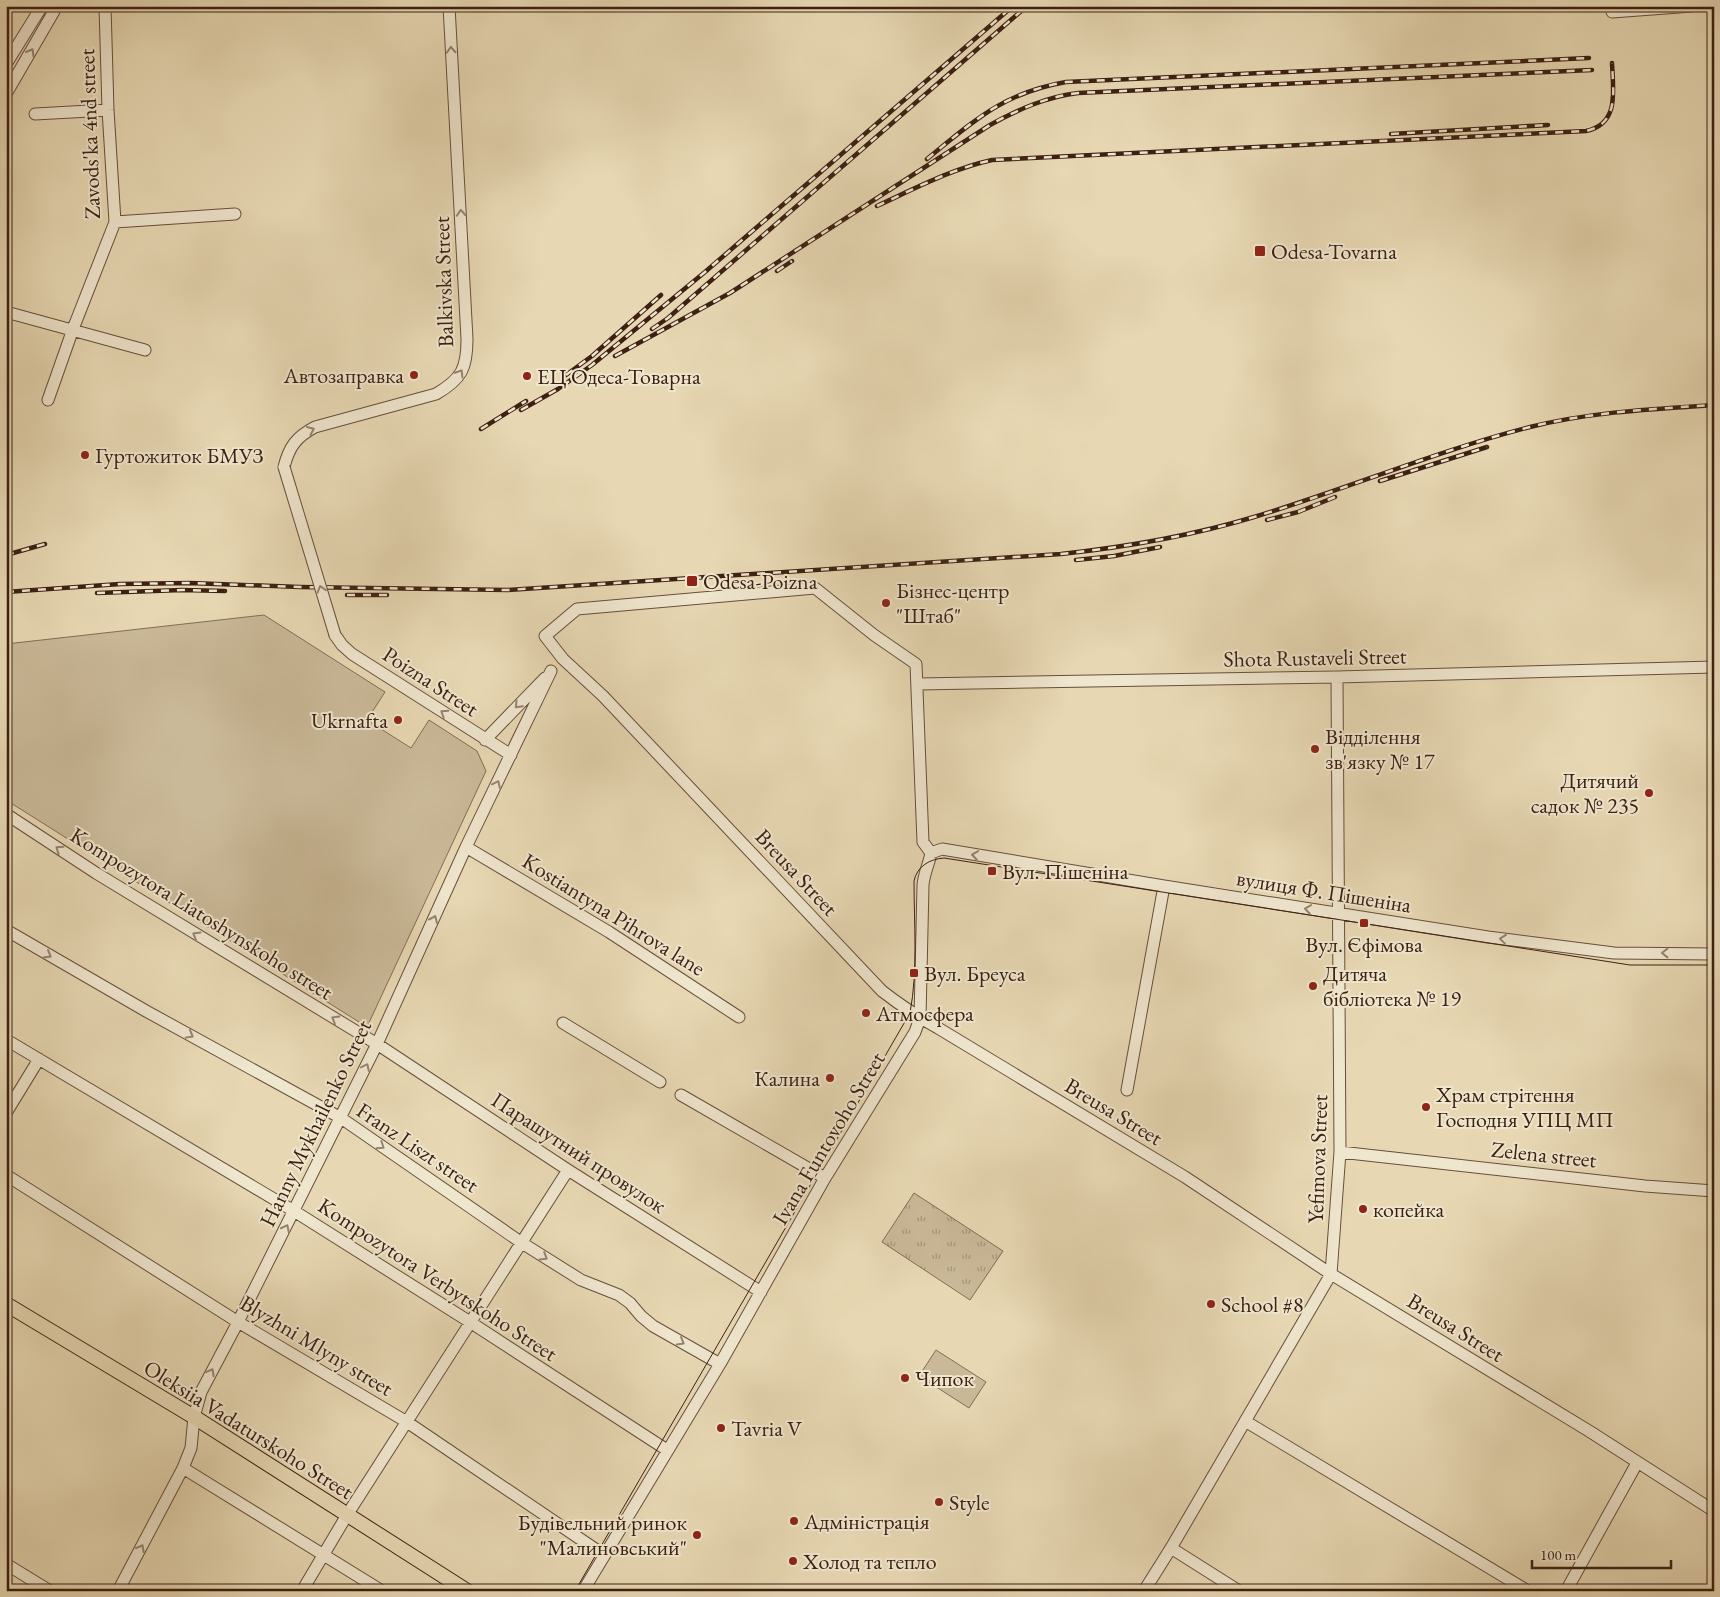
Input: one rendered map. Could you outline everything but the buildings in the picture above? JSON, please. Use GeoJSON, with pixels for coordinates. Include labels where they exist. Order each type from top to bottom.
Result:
{"type":"FeatureCollection","features":[{"type":"Feature","properties":{"kind":"main road","name":"Oleksiia Vadaturskoho Street"},"geometry":{"type":"LineString","coordinates":[[6,1304],[194,1418],[467,1591]]}},
{"type":"Feature","properties":{"kind":"street"},"geometry":{"type":"LineString","coordinates":[[6,64],[42,6]]}},
{"type":"Feature","properties":{"kind":"street"},"geometry":{"type":"LineString","coordinates":[[6,94],[57,6]]}},
{"type":"Feature","properties":{"kind":"street","name":"Zavods'ka 4nd street"},"geometry":{"type":"LineString","coordinates":[[48,400],[73,329],[115,222],[108,110],[105,6]]}},
{"type":"Feature","properties":{"kind":"street","name":"Balkivska Street"},"geometry":{"type":"LineString","coordinates":[[335,635],[284,467],[288,453],[302,434],[315,428],[436,394],[451,385],[462,372],[467,356],[467,338],[449,6]]}},
{"type":"Feature","properties":{"kind":"street"},"geometry":{"type":"LineString","coordinates":[[1612,9],[1692,6]]}},
{"type":"Feature","properties":{"kind":"street"},"geometry":{"type":"LineString","coordinates":[[35,114],[108,110]]}},
{"type":"Feature","properties":{"kind":"street"},"geometry":{"type":"LineString","coordinates":[[115,222],[235,214]]}},
{"type":"Feature","properties":{"kind":"street"},"geometry":{"type":"LineString","coordinates":[[6,312],[145,350]]}},
{"type":"Feature","properties":{"kind":"street","name":"Breusa Street"},"geometry":{"type":"LineString","coordinates":[[918,684],[916,664],[874,635],[815,588],[577,609],[545,636],[563,659],[604,696],[882,990],[910,1012],[1186,1177],[1331,1274],[1714,1511]]}},
{"type":"Feature","properties":{"kind":"street","name":"Poizna Street"},"geometry":{"type":"LineString","coordinates":[[335,635],[352,654],[511,755]]}},
{"type":"Feature","properties":{"kind":"street","name":"Hanny Mykhailenko Street"},"geometry":{"type":"LineString","coordinates":[[485,740],[563,659]]}},
{"type":"Feature","properties":{"kind":"street","name":"Shota Rustaveli Street"},"geometry":{"type":"LineString","coordinates":[[918,684],[1338,677],[1714,667]]}},
{"type":"Feature","properties":{"kind":"street","name":"Hanny Mykhailenko Street"},"geometry":{"type":"LineString","coordinates":[[118,1591],[191,1448],[194,1418],[201,1392],[377,1044],[466,847],[551,671]]}},
{"type":"Feature","properties":{"kind":"street","name":"Yefimova Street"},"geometry":{"type":"LineString","coordinates":[[1144,1591],[1331,1274],[1340,1152],[1338,677]]}},
{"type":"Feature","properties":{"kind":"street"},"geometry":{"type":"LineString","coordinates":[[918,684],[923,842],[931,853]]}},
{"type":"Feature","properties":{"kind":"street","name":"Kompozytora Liatoshynskoho street"},"geometry":{"type":"LineString","coordinates":[[6,814],[96,874],[377,1044]]}},
{"type":"Feature","properties":{"kind":"street","name":"Kostiantyna Pihrova lane"},"geometry":{"type":"LineString","coordinates":[[466,847],[609,932],[739,1017]]}},
{"type":"Feature","properties":{"kind":"street","name":"вулиця Ф. Пішеніна"},"geometry":{"type":"LineString","coordinates":[[931,853],[942,849],[1488,937],[1614,953],[1714,954]]}},
{"type":"Feature","properties":{"kind":"street","name":"Ivana Funtovoho Street"},"geometry":{"type":"LineString","coordinates":[[583,1591],[720,1364],[826,1178],[915,1032],[920,1018],[923,885],[924,874],[930,861],[931,853]]}},
{"type":"Feature","properties":{"kind":"street"},"geometry":{"type":"LineString","coordinates":[[1127,1090],[1164,886]]}},
{"type":"Feature","properties":{"kind":"street","name":"Franz Liszt street"},"geometry":{"type":"LineString","coordinates":[[6,930],[146,1011],[341,1118],[522,1243],[581,1280],[620,1295],[630,1302],[641,1316],[653,1326],[720,1364]]}},
{"type":"Feature","properties":{"kind":"street"},"geometry":{"type":"LineString","coordinates":[[563,1024],[660,1082]]}},
{"type":"Feature","properties":{"kind":"street","name":"Kompozytora Verbytskoho Street"},"geometry":{"type":"LineString","coordinates":[[6,1046],[10,1042],[294,1211],[667,1450]]}},
{"type":"Feature","properties":{"kind":"street","name":"Парашутний провулок"},"geometry":{"type":"LineString","coordinates":[[377,1044],[568,1170],[761,1292]]}},
{"type":"Feature","properties":{"kind":"street"},"geometry":{"type":"LineString","coordinates":[[6,1113],[39,1059]]}},
{"type":"Feature","properties":{"kind":"street"},"geometry":{"type":"LineString","coordinates":[[682,1095],[826,1178]]}},
{"type":"Feature","properties":{"kind":"street","name":"Zelena street"},"geometry":{"type":"LineString","coordinates":[[1340,1152],[1645,1186],[1714,1191]]}},
{"type":"Feature","properties":{"kind":"street"},"geometry":{"type":"LineString","coordinates":[[302,1591],[347,1515],[568,1170]]}},
{"type":"Feature","properties":{"kind":"street","name":"Blyzhni Mlyny street"},"geometry":{"type":"LineString","coordinates":[[6,1175],[238,1322],[407,1422],[604,1554]]}},
{"type":"Feature","properties":{"kind":"street"},"geometry":{"type":"LineString","coordinates":[[1245,1421],[1528,1591]]}},
{"type":"Feature","properties":{"kind":"street"},"geometry":{"type":"LineString","coordinates":[[1566,1591],[1637,1463]]}},
{"type":"Feature","properties":{"kind":"street"},"geometry":{"type":"LineString","coordinates":[[182,1468],[382,1591]]}},
{"type":"Feature","properties":{"kind":"street"},"geometry":{"type":"LineString","coordinates":[[1171,1548],[1240,1591]]}},
{"type":"Feature","properties":{"kind":"street"},"geometry":{"type":"LineString","coordinates":[[6,1564],[50,1591]]}},
{"type":"Feature","properties":{"kind":"green space"},"geometry":{"type":"Polygon","coordinates":[[[264,615],[385,692],[367,720],[411,748],[429,720],[477,751],[486,771],[367,1027],[6,800],[6,644],[264,615]]]}},
{"type":"Feature","properties":{"kind":"green space"},"geometry":{"type":"Polygon","coordinates":[[[914,1193],[1003,1251],[970,1300],[882,1242],[914,1193]]]}},
{"type":"Feature","properties":{"kind":"green space"},"geometry":{"type":"Polygon","coordinates":[[[936,1350],[986,1382],[969,1408],[919,1376],[936,1350]]]}},
{"type":"Feature","properties":{"kind":"tram line"},"geometry":{"type":"LineString","coordinates":[[575,1591],[910,1013],[915,964],[914,881],[918,871],[925,864],[944,858],[1630,965],[1714,965]]}},
{"type":"Feature","properties":{"kind":"railway"},"geometry":{"type":"LineString","coordinates":[[521,410],[558,389],[592,365],[705,272],[1013,6]]}},
{"type":"Feature","properties":{"kind":"railway"},"geometry":{"type":"LineString","coordinates":[[652,329],[668,318],[1027,6]]}},
{"type":"Feature","properties":{"kind":"railway"},"geometry":{"type":"LineString","coordinates":[[927,159],[975,120],[1007,101],[1024,93],[1066,82],[1589,58]]}},
{"type":"Feature","properties":{"kind":"railway"},"geometry":{"type":"LineString","coordinates":[[877,206],[947,174],[992,160],[1586,131],[1597,127],[1605,121],[1609,114],[1613,95],[1612,63]]}},
{"type":"Feature","properties":{"kind":"railway"},"geometry":{"type":"LineString","coordinates":[[615,356],[730,293],[990,125],[1022,109],[1044,101],[1078,93],[1592,70]]}},
{"type":"Feature","properties":{"kind":"railway"},"geometry":{"type":"LineString","coordinates":[[1391,134],[1548,125]]}},
{"type":"Feature","properties":{"kind":"railway"},"geometry":{"type":"LineString","coordinates":[[777,271],[792,261]]}},
{"type":"Feature","properties":{"kind":"railway"},"geometry":{"type":"LineString","coordinates":[[566,375],[592,356],[661,295]]}},
{"type":"Feature","properties":{"kind":"railway"},"geometry":{"type":"LineString","coordinates":[[481,429],[526,401]]}},
{"type":"Feature","properties":{"kind":"railway"},"geometry":{"type":"LineString","coordinates":[[6,592],[120,584],[190,583],[300,587],[508,590],[1061,554],[1158,540],[1230,524],[1289,506],[1460,447],[1530,427],[1598,415],[1714,405]]}},
{"type":"Feature","properties":{"kind":"railway"},"geometry":{"type":"LineString","coordinates":[[1380,481],[1487,447]]}},
{"type":"Feature","properties":{"kind":"railway"},"geometry":{"type":"LineString","coordinates":[[1267,520],[1298,512],[1335,497]]}},
{"type":"Feature","properties":{"kind":"railway"},"geometry":{"type":"LineString","coordinates":[[6,555],[45,544]]}},
{"type":"Feature","properties":{"kind":"railway"},"geometry":{"type":"LineString","coordinates":[[1076,560],[1114,556],[1160,547]]}},
{"type":"Feature","properties":{"kind":"railway"},"geometry":{"type":"LineString","coordinates":[[97,593],[182,590],[225,591]]}},
{"type":"Feature","properties":{"kind":"railway"},"geometry":{"type":"LineString","coordinates":[[347,595],[387,595]]}},
{"type":"Feature","properties":{"kind":"place","name":"Odesa-Tovarna"},"geometry":{"type":"Point","coordinates":[1260,251]}},
{"type":"Feature","properties":{"kind":"place","name":"Автозаправка"},"geometry":{"type":"Point","coordinates":[414,375]}},
{"type":"Feature","properties":{"kind":"place","name":"ЕЦ Одеса-Товарна"},"geometry":{"type":"Point","coordinates":[527,376]}},
{"type":"Feature","properties":{"kind":"place","name":"Гуртожиток БМУЗ"},"geometry":{"type":"Point","coordinates":[85,455]}},
{"type":"Feature","properties":{"kind":"place","name":"Odesa-Poizna"},"geometry":{"type":"Point","coordinates":[692,581]}},
{"type":"Feature","properties":{"kind":"place","name":"Бізнес-центр \"Штаб\""},"geometry":{"type":"Point","coordinates":[886,603]}},
{"type":"Feature","properties":{"kind":"place","name":"Ukrnafta"},"geometry":{"type":"Point","coordinates":[398,720]}},
{"type":"Feature","properties":{"kind":"place","name":"Відділення зв'язку № 17"},"geometry":{"type":"Point","coordinates":[1315,749]}},
{"type":"Feature","properties":{"kind":"place","name":"Дитячий садок № 235"},"geometry":{"type":"Point","coordinates":[1649,793]}},
{"type":"Feature","properties":{"kind":"place","name":"Вул. Пішеніна"},"geometry":{"type":"Point","coordinates":[992,871]}},
{"type":"Feature","properties":{"kind":"place","name":"Вул. Єфімова"},"geometry":{"type":"Point","coordinates":[1364,923]}},
{"type":"Feature","properties":{"kind":"place","name":"Вул. Бреуса"},"geometry":{"type":"Point","coordinates":[914,973]}},
{"type":"Feature","properties":{"kind":"place","name":"Дитяча бібліотека № 19"},"geometry":{"type":"Point","coordinates":[1313,986]}},
{"type":"Feature","properties":{"kind":"place","name":"Атмосфера"},"geometry":{"type":"Point","coordinates":[866,1013]}},
{"type":"Feature","properties":{"kind":"place","name":"Калина"},"geometry":{"type":"Point","coordinates":[830,1078]}},
{"type":"Feature","properties":{"kind":"place","name":"Храм стрітення Господня УПЦ МП"},"geometry":{"type":"Point","coordinates":[1426,1107]}},
{"type":"Feature","properties":{"kind":"place","name":"копейка"},"geometry":{"type":"Point","coordinates":[1363,1209]}},
{"type":"Feature","properties":{"kind":"place","name":"School #8"},"geometry":{"type":"Point","coordinates":[1211,1304]}},
{"type":"Feature","properties":{"kind":"place","name":"Чипок"},"geometry":{"type":"Point","coordinates":[905,1378]}},
{"type":"Feature","properties":{"kind":"place","name":"Tavria V"},"geometry":{"type":"Point","coordinates":[721,1428]}},
{"type":"Feature","properties":{"kind":"place","name":"Style"},"geometry":{"type":"Point","coordinates":[939,1502]}},
{"type":"Feature","properties":{"kind":"place","name":"Адміністрація"},"geometry":{"type":"Point","coordinates":[794,1521]}},
{"type":"Feature","properties":{"kind":"place","name":"Будівельний ринок \"Малиновський\""},"geometry":{"type":"Point","coordinates":[697,1535]}},
{"type":"Feature","properties":{"kind":"place","name":"Холод та тепло"},"geometry":{"type":"Point","coordinates":[793,1561]}}]}
